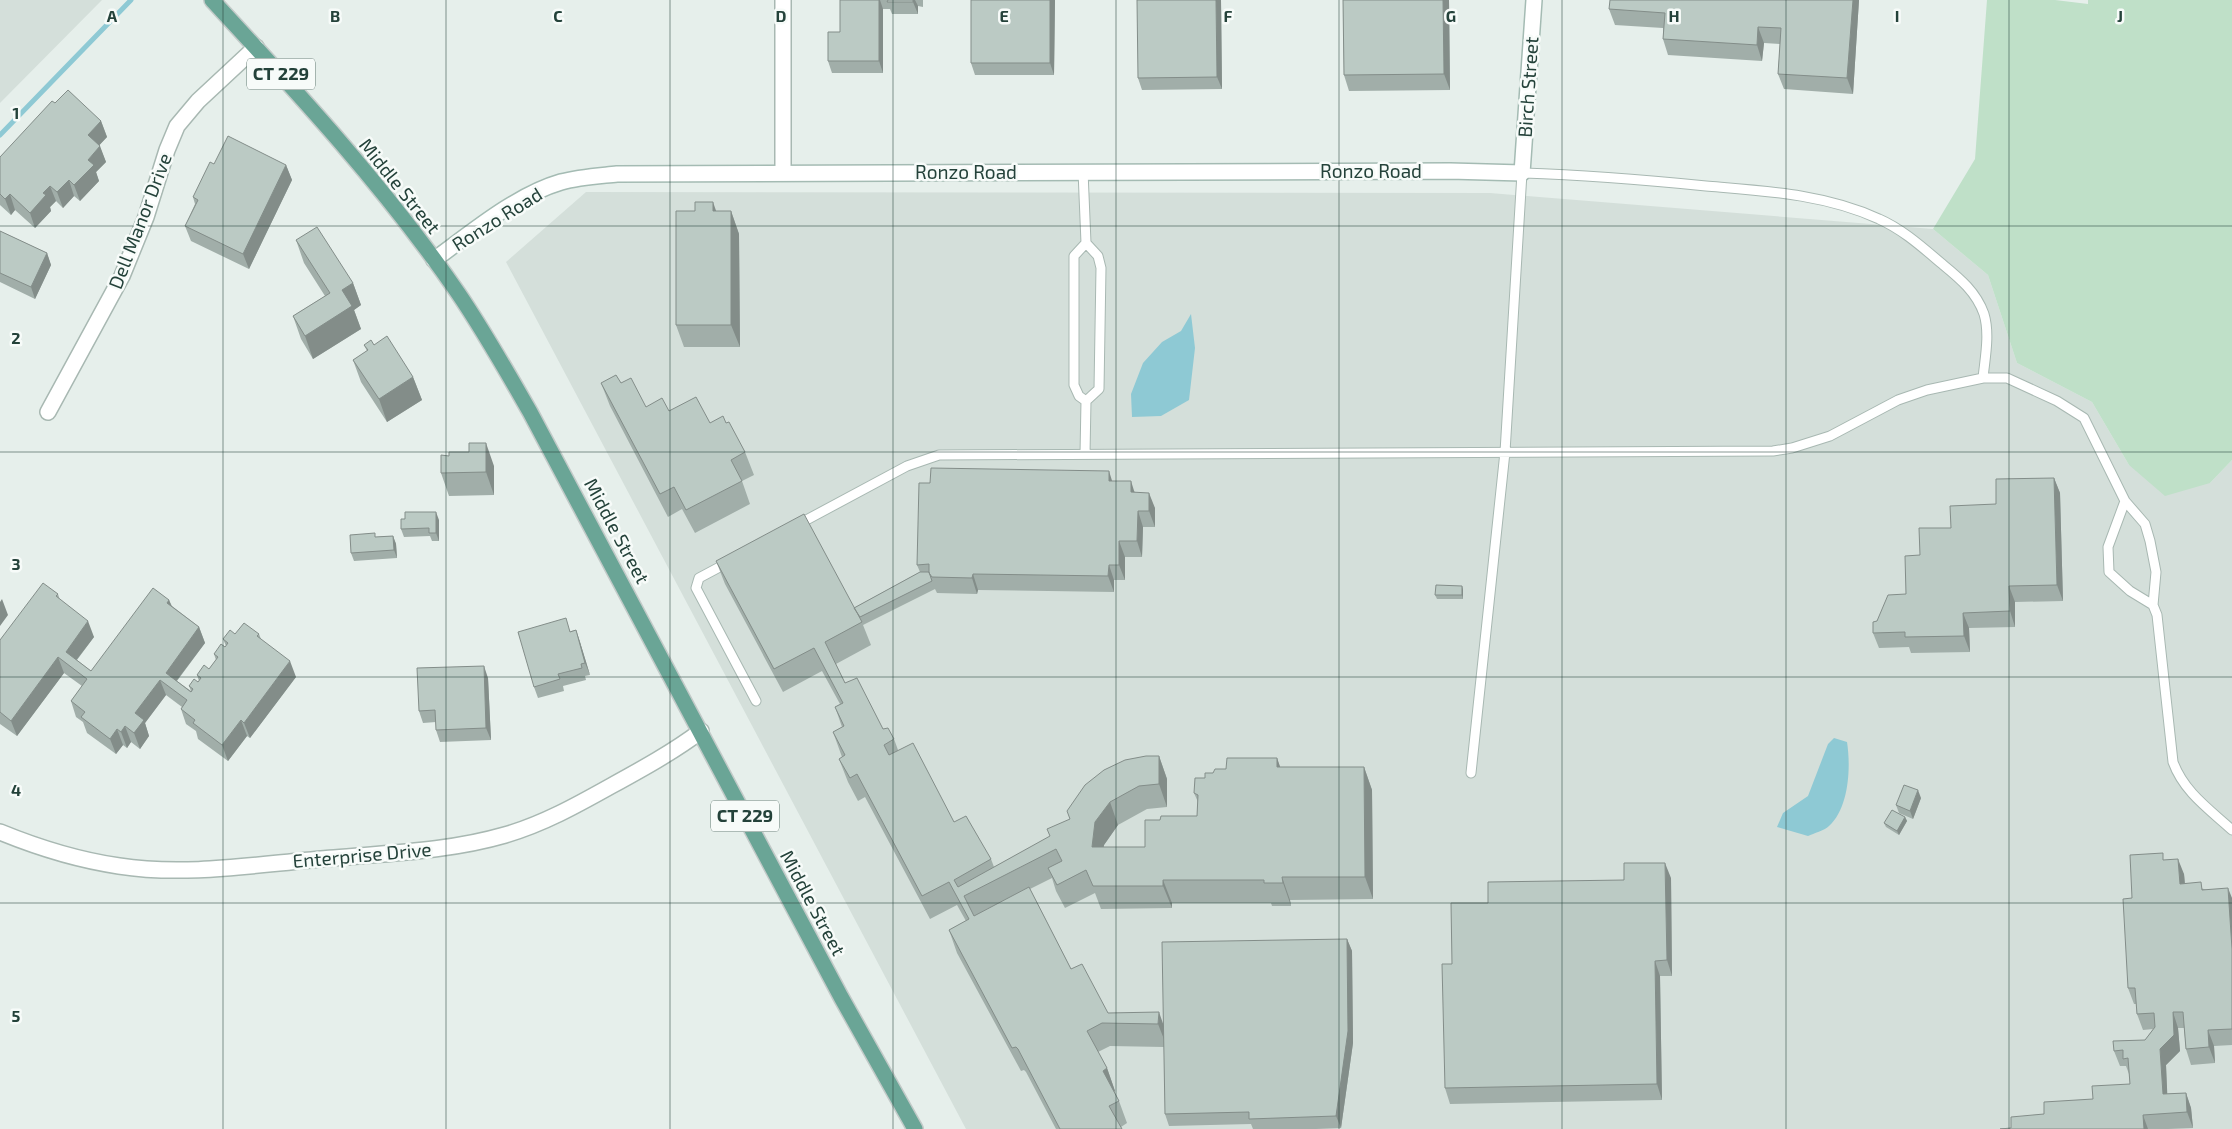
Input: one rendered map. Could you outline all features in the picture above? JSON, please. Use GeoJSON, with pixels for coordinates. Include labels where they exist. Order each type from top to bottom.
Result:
{"type":"FeatureCollection","features":[{"type":"Feature","properties":{"kind":"main road","name":"Middle Street"},"geometry":{"type":"LineString","coordinates":[[212,0],[330,130],[434,260],[480,327],[530,412],[841,997],[915,1129]]}},
{"type":"Feature","properties":{"kind":"street"},"geometry":{"type":"LineString","coordinates":[[783,0],[783,172]]}},
{"type":"Feature","properties":{"kind":"street","name":"Birch Street"},"geometry":{"type":"LineString","coordinates":[[1522,173],[1534,0]]}},
{"type":"Feature","properties":{"kind":"street","name":"Dell Manor Drive"},"geometry":{"type":"LineString","coordinates":[[48,412],[122,276],[146,217],[167,150],[177,126],[198,101],[256,47]]}},
{"type":"Feature","properties":{"kind":"street","name":"Ronzo Road"},"geometry":{"type":"LineString","coordinates":[[434,260],[534,193],[559,183],[617,174],[1083,171],[1470,171],[1522,173]]}},
{"type":"Feature","properties":{"kind":"street","name":"Enterprise Drive"},"geometry":{"type":"LineString","coordinates":[[0,832],[35,847],[76,858],[120,867],[161,869],[204,868],[426,850],[474,842],[541,822],[674,751],[701,731]]}},
{"type":"Feature","properties":{"kind":"lane"},"geometry":{"type":"LineString","coordinates":[[1083,171],[1086,243],[1098,256],[1101,268],[1098,389],[1086,401],[1085,454]]}},
{"type":"Feature","properties":{"kind":"lane"},"geometry":{"type":"LineString","coordinates":[[1471,773],[1505,452],[1522,173],[1574,175],[1796,194],[1861,212],[1881,220],[1935,258],[1968,286],[1977,299],[1984,315],[1986,337],[1984,378]]}},
{"type":"Feature","properties":{"kind":"lane"},"geometry":{"type":"LineString","coordinates":[[1086,243],[1074,256],[1073,269],[1074,385],[1079,396],[1086,401]]}},
{"type":"Feature","properties":{"kind":"lane"},"geometry":{"type":"LineString","coordinates":[[785,531],[907,466],[939,455],[1505,452],[1733,453],[1783,450],[1830,436],[1898,400],[1926,390],[1997,377],[2015,381],[2057,401],[2084,418],[2125,501],[2145,524],[2156,572],[2153,605],[2157,615],[2170,747],[2176,770],[2179,778],[2191,793],[2232,830]]}},
{"type":"Feature","properties":{"kind":"lane"},"geometry":{"type":"LineString","coordinates":[[2125,501],[2108,547],[2109,572],[2130,590],[2153,605]]}},
{"type":"Feature","properties":{"kind":"lane"},"geometry":{"type":"LineString","coordinates":[[733,559],[699,578],[696,588],[756,701]]}},
{"type":"Feature","properties":{"kind":"shaded area"},"geometry":{"type":"Polygon","coordinates":[[[0,0],[102,0],[0,103],[0,0]]]}},
{"type":"Feature","properties":{"kind":"shaded area"},"geometry":{"type":"Polygon","coordinates":[[[586,192],[1490,193],[1933,229],[1988,275],[2017,363],[2092,402],[2129,465],[2210,483],[2232,460],[2232,1129],[966,1129],[506,262],[586,192]]]}},
{"type":"Feature","properties":{"kind":"green space"},"geometry":{"type":"Polygon","coordinates":[[[1987,0],[2055,0],[2088,4],[2088,0],[2232,0],[2232,460],[2210,483],[2165,496],[2129,465],[2092,402],[2017,363],[1988,275],[1933,229],[1975,159],[1987,0]]]}},
{"type":"Feature","properties":{"kind":"water"},"geometry":{"type":"Polygon","coordinates":[[[1191,314],[1195,348],[1189,400],[1161,416],[1132,417],[1131,394],[1143,363],[1162,342],[1181,331],[1191,314]]]}},
{"type":"Feature","properties":{"kind":"water"},"geometry":{"type":"Polygon","coordinates":[[[1834,738],[1847,742],[1849,763],[1845,798],[1836,818],[1827,828],[1808,836],[1777,827],[1783,813],[1808,796],[1828,744],[1834,738]]]}},
{"type":"Feature","properties":{"kind":"building"},"geometry":{"type":"Polygon","coordinates":[[[840,0],[879,0],[879,61],[828,61],[828,32],[840,32],[840,0]]]}},
{"type":"Feature","properties":{"kind":"building"},"geometry":{"type":"Polygon","coordinates":[[[888,0],[913,0],[913,2],[887,2],[888,0]]]}},
{"type":"Feature","properties":{"kind":"building"},"geometry":{"type":"Polygon","coordinates":[[[971,0],[1050,0],[1050,63],[971,63],[971,0]]]}},
{"type":"Feature","properties":{"kind":"building"},"geometry":{"type":"Polygon","coordinates":[[[1137,0],[1216,0],[1217,77],[1138,78],[1137,0]]]}},
{"type":"Feature","properties":{"kind":"building"},"geometry":{"type":"Polygon","coordinates":[[[1343,0],[1443,0],[1444,74],[1344,75],[1343,0]]]}},
{"type":"Feature","properties":{"kind":"building"},"geometry":{"type":"Polygon","coordinates":[[[1610,0],[1853,0],[1847,78],[1778,74],[1781,28],[1758,27],[1757,45],[1663,39],[1665,13],[1609,9],[1610,0]]]}},
{"type":"Feature","properties":{"kind":"building"},"geometry":{"type":"Polygon","coordinates":[[[68,90],[101,121],[88,135],[100,146],[88,160],[94,165],[74,185],[69,180],[57,192],[50,186],[43,193],[46,195],[30,213],[10,194],[5,199],[0,194],[0,157],[52,101],[55,103],[68,90]]]}},
{"type":"Feature","properties":{"kind":"building"},"geometry":{"type":"Polygon","coordinates":[[[228,136],[286,165],[243,254],[185,226],[198,200],[193,197],[210,162],[214,164],[228,136]]]}},
{"type":"Feature","properties":{"kind":"building"},"geometry":{"type":"Polygon","coordinates":[[[695,202],[713,202],[713,211],[731,211],[731,325],[676,325],[676,211],[695,211],[695,202]]]}},
{"type":"Feature","properties":{"kind":"building"},"geometry":{"type":"Polygon","coordinates":[[[317,227],[353,283],[342,290],[352,306],[305,336],[293,316],[330,293],[296,240],[317,227]]]}},
{"type":"Feature","properties":{"kind":"building"},"geometry":{"type":"Polygon","coordinates":[[[0,231],[47,253],[31,287],[0,273],[0,231]]]}},
{"type":"Feature","properties":{"kind":"building"},"geometry":{"type":"Polygon","coordinates":[[[387,336],[413,377],[379,399],[353,360],[368,350],[364,345],[371,340],[374,345],[387,336]]]}},
{"type":"Feature","properties":{"kind":"building"},"geometry":{"type":"Polygon","coordinates":[[[616,375],[621,383],[631,378],[646,407],[662,398],[669,411],[696,397],[710,423],[723,416],[726,423],[729,422],[745,452],[731,460],[742,481],[686,510],[674,487],[660,494],[601,383],[616,375]]]}},
{"type":"Feature","properties":{"kind":"building"},"geometry":{"type":"Polygon","coordinates":[[[469,443],[486,443],[486,472],[441,473],[441,455],[449,456],[449,452],[469,452],[469,443]]]}},
{"type":"Feature","properties":{"kind":"building"},"geometry":{"type":"Polygon","coordinates":[[[931,468],[1109,471],[1109,481],[1131,481],[1131,492],[1149,493],[1149,511],[1138,511],[1137,541],[1119,541],[1119,565],[1109,565],[1108,576],[973,574],[972,578],[932,577],[929,573],[929,564],[917,565],[919,483],[930,483],[931,468]]]}},
{"type":"Feature","properties":{"kind":"building"},"geometry":{"type":"Polygon","coordinates":[[[2054,478],[2057,585],[2009,586],[2010,611],[1963,613],[1964,636],[1905,637],[1905,632],[1873,633],[1873,622],[1877,621],[1888,595],[1906,594],[1905,556],[1920,555],[1919,528],[1951,528],[1950,506],[1996,504],[1996,479],[2054,478]]]}},
{"type":"Feature","properties":{"kind":"building"},"geometry":{"type":"Polygon","coordinates":[[[405,512],[436,512],[436,533],[429,533],[429,528],[401,529],[401,519],[405,519],[405,512]]]}},
{"type":"Feature","properties":{"kind":"building"},"geometry":{"type":"Polygon","coordinates":[[[804,514],[862,622],[825,642],[845,683],[857,678],[883,729],[888,728],[894,739],[884,745],[889,755],[913,743],[954,822],[966,816],[991,859],[954,880],[958,887],[1050,836],[1047,829],[1070,819],[1067,811],[1085,785],[1104,770],[1125,760],[1146,756],[1159,756],[1159,784],[1139,786],[1110,802],[1095,822],[1092,847],[1145,847],[1145,820],[1160,820],[1161,816],[1197,816],[1198,795],[1194,793],[1195,778],[1205,778],[1205,773],[1213,773],[1215,769],[1226,769],[1227,758],[1277,758],[1277,767],[1364,767],[1365,877],[1282,877],[1283,883],[1264,883],[1264,880],[1163,880],[1163,886],[1093,886],[1086,870],[1057,885],[1048,868],[1062,861],[1056,849],[964,896],[974,916],[1029,887],[1071,969],[1082,964],[1108,1013],[1159,1012],[1158,1024],[1102,1023],[1087,1031],[1107,1068],[1103,1071],[1119,1101],[1109,1106],[1122,1129],[1060,1129],[1018,1049],[1016,1047],[1012,1048],[949,930],[969,919],[949,882],[922,896],[857,774],[850,778],[839,759],[845,755],[833,732],[844,726],[835,707],[843,703],[814,648],[774,669],[716,561],[804,514]]]}},
{"type":"Feature","properties":{"kind":"building"},"geometry":{"type":"Polygon","coordinates":[[[375,533],[375,537],[393,536],[394,550],[351,553],[350,535],[375,533]]]}},
{"type":"Feature","properties":{"kind":"building"},"geometry":{"type":"Polygon","coordinates":[[[920,572],[929,572],[932,581],[860,617],[854,608],[920,572]]]}},
{"type":"Feature","properties":{"kind":"building"},"geometry":{"type":"Polygon","coordinates":[[[43,583],[58,594],[56,596],[88,621],[66,652],[91,671],[153,588],[169,600],[167,603],[199,627],[166,673],[191,692],[193,689],[189,686],[194,679],[198,682],[201,678],[197,675],[204,665],[209,669],[218,657],[214,654],[221,644],[225,647],[228,643],[223,639],[230,630],[235,634],[244,623],[259,634],[257,636],[290,661],[244,723],[241,720],[222,745],[193,723],[195,720],[181,709],[187,700],[160,680],[135,713],[144,720],[134,733],[125,726],[121,732],[117,729],[110,739],[81,717],[85,712],[71,701],[87,679],[58,657],[11,721],[0,712],[0,640],[43,583]]]}},
{"type":"Feature","properties":{"kind":"building"},"geometry":{"type":"Polygon","coordinates":[[[1436,585],[1462,586],[1462,595],[1435,595],[1436,585]]]}},
{"type":"Feature","properties":{"kind":"building"},"geometry":{"type":"Polygon","coordinates":[[[566,618],[570,632],[576,630],[585,663],[581,664],[582,668],[558,674],[560,679],[534,687],[518,632],[566,618]]]}},
{"type":"Feature","properties":{"kind":"building"},"geometry":{"type":"Polygon","coordinates":[[[484,666],[486,728],[436,730],[435,710],[419,711],[417,668],[484,666]]]}},
{"type":"Feature","properties":{"kind":"building"},"geometry":{"type":"Polygon","coordinates":[[[1904,785],[1918,790],[1910,811],[1896,805],[1904,785]]]}},
{"type":"Feature","properties":{"kind":"building"},"geometry":{"type":"Polygon","coordinates":[[[1892,810],[1905,817],[1897,831],[1884,823],[1892,810]]]}},
{"type":"Feature","properties":{"kind":"building"},"geometry":{"type":"Polygon","coordinates":[[[2163,853],[2163,860],[2178,859],[2180,884],[2201,882],[2202,890],[2228,888],[2232,949],[2232,1029],[2208,1030],[2209,1047],[2186,1049],[2183,1012],[2173,1012],[2174,1035],[2160,1049],[2163,1094],[2186,1093],[2187,1112],[2143,1115],[2144,1129],[2000,1129],[2011,1128],[2011,1117],[2044,1114],[2044,1102],[2093,1099],[2092,1086],[2130,1084],[2128,1058],[2123,1059],[2123,1050],[2114,1051],[2113,1041],[2145,1040],[2155,1027],[2154,1013],[2137,1014],[2135,988],[2128,988],[2123,899],[2132,898],[2130,855],[2163,853]]]}},
{"type":"Feature","properties":{"kind":"building"},"geometry":{"type":"Polygon","coordinates":[[[1624,863],[1665,863],[1667,960],[1655,961],[1657,1084],[1445,1088],[1442,964],[1452,964],[1451,903],[1488,903],[1488,882],[1624,880],[1624,863]]]}},
{"type":"Feature","properties":{"kind":"building"},"geometry":{"type":"Polygon","coordinates":[[[1347,939],[1348,1031],[1336,1116],[1249,1119],[1249,1112],[1165,1114],[1162,942],[1347,939]]]}},
{"type":"Feature","properties":{"kind":"waterway"},"geometry":{"type":"LineString","coordinates":[[0,135],[131,0]]}}]}
